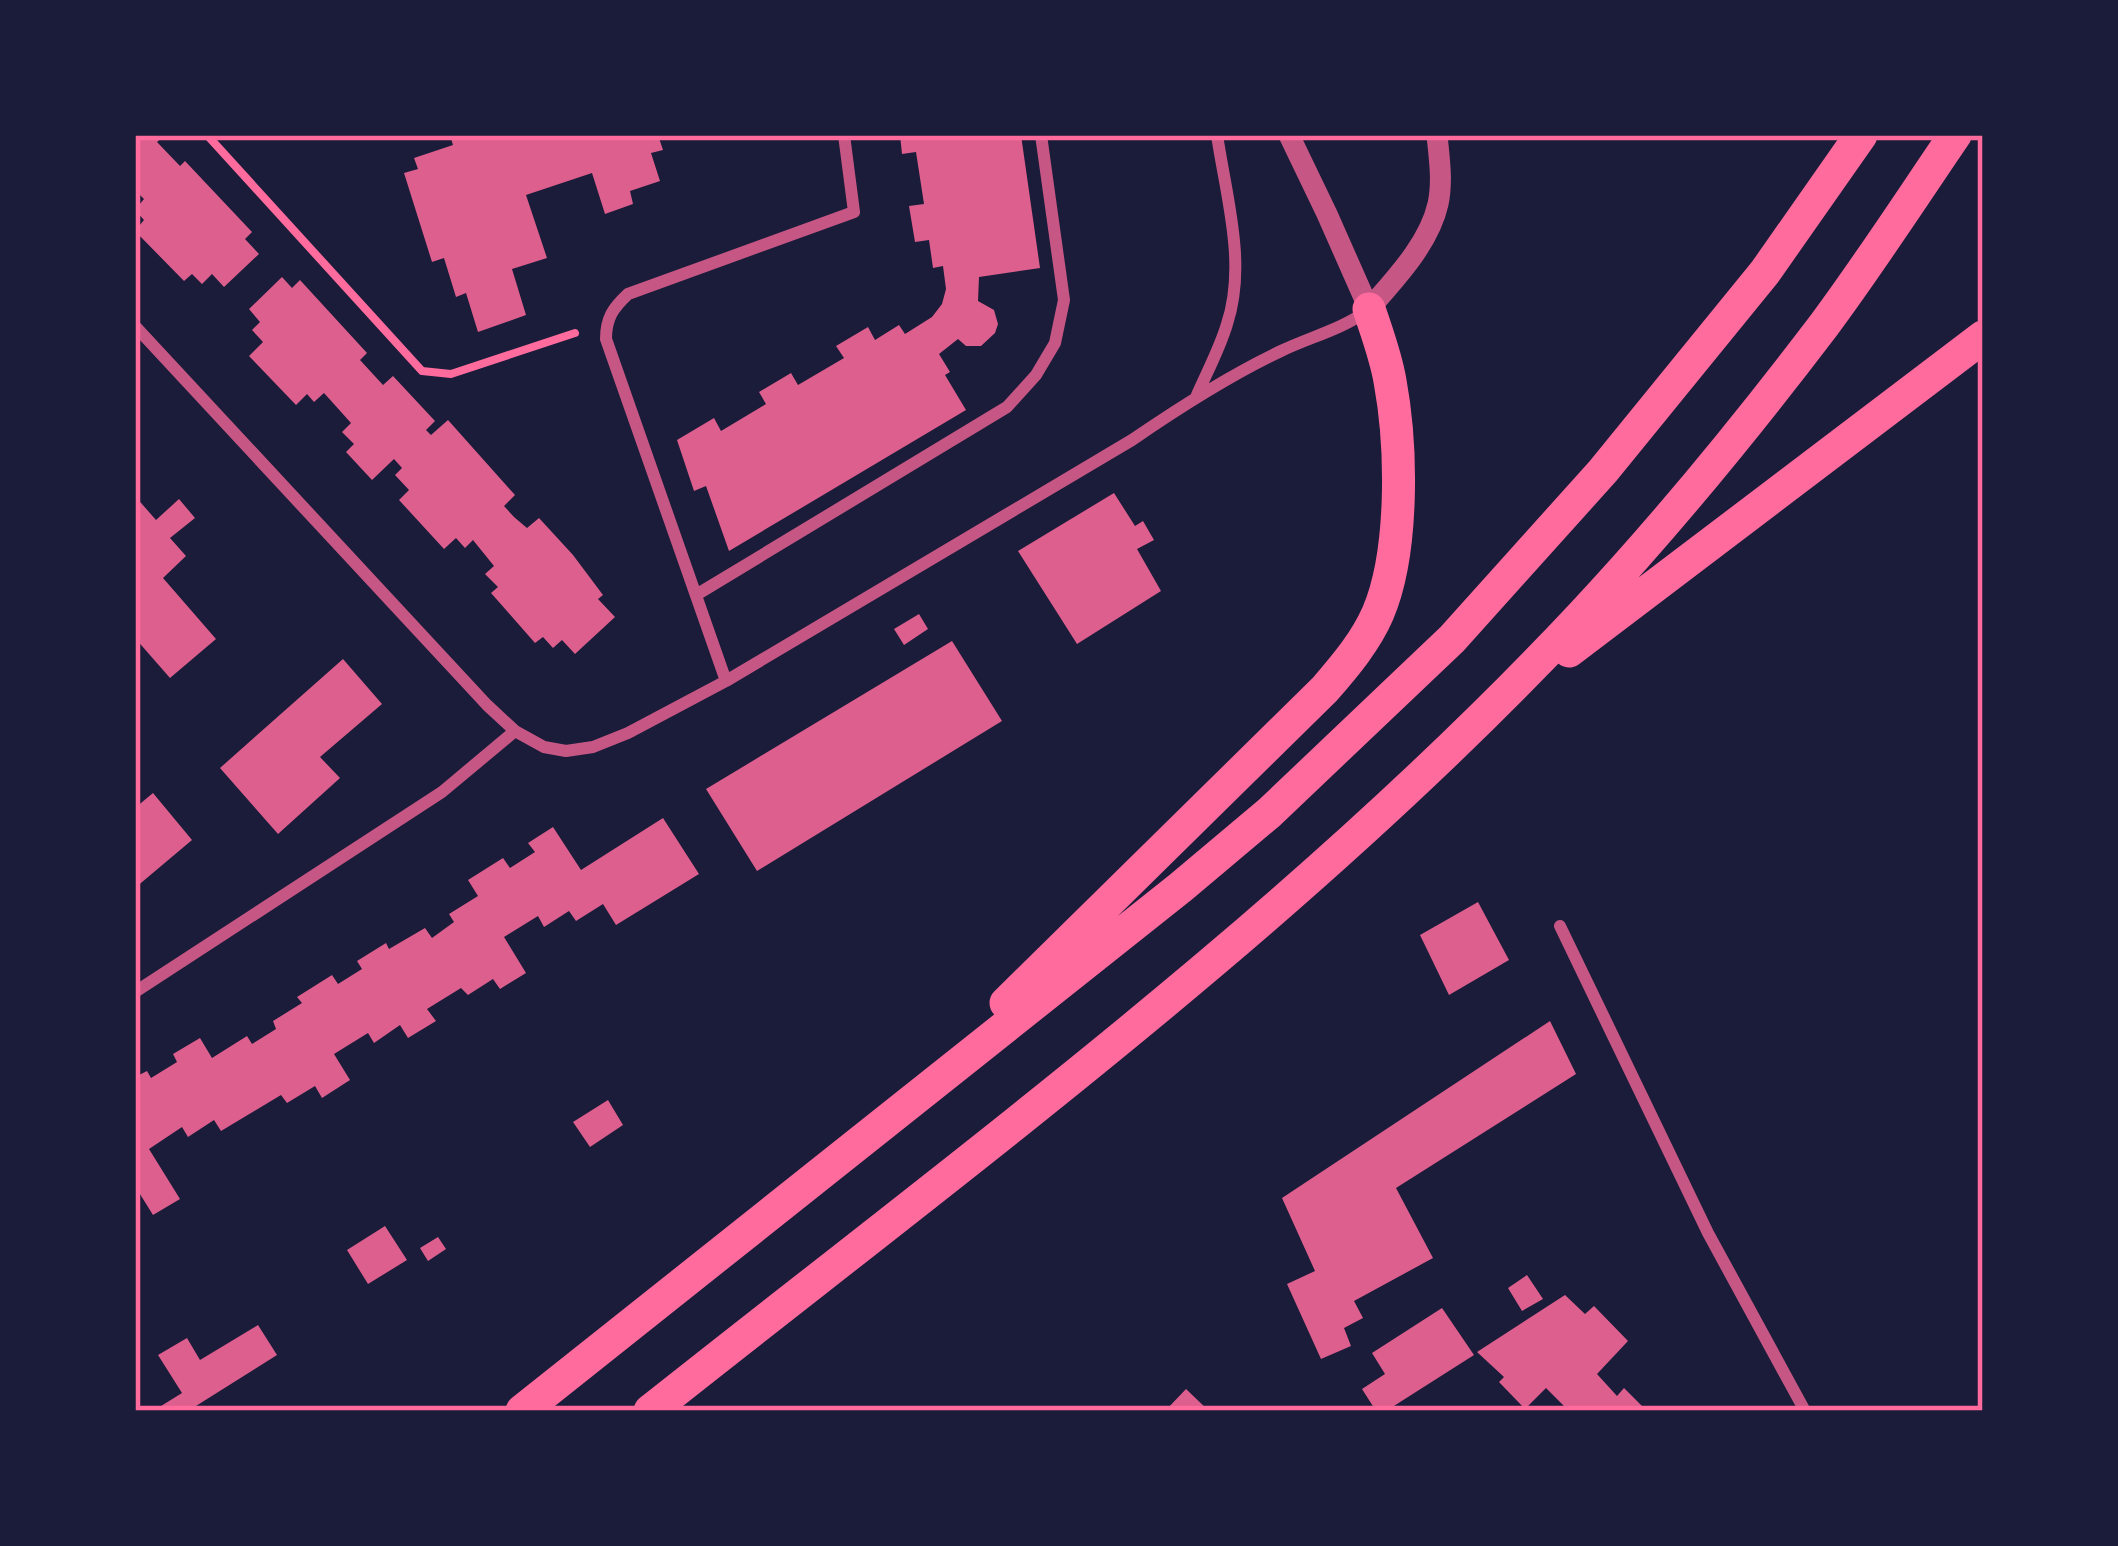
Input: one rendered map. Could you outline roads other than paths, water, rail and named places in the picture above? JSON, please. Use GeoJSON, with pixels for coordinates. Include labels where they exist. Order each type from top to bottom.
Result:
{"type":"FeatureCollection","features":[{"type":"Feature","properties":{"kind":"highway"},"geometry":{"type":"LineString","coordinates":[[522,1411],[1251,827],[1452,639],[1603,471],[1736,308],[1861,135]]}},
{"type":"Feature","properties":{"kind":"highway"},"geometry":{"type":"LineString","coordinates":[[650,1411],[1228,950],[1488,712],[1678,508],[1826,322],[1955,135]]}},
{"type":"Feature","properties":{"kind":"highway"},"geometry":{"type":"LineString","coordinates":[[869,1136],[1296,719],[1345,666],[1377,616],[1392,569],[1397,465],[1390,379],[1369,309]]}},
{"type":"Feature","properties":{"kind":"highway"},"geometry":{"type":"LineString","coordinates":[[1488,712],[1983,337]]}},
{"type":"Feature","properties":{"kind":"street"},"geometry":{"type":"LineString","coordinates":[[726,681],[606,339],[606,324],[615,306],[628,295],[854,212],[844,135]]}},
{"type":"Feature","properties":{"kind":"street"},"geometry":{"type":"LineString","coordinates":[[696,595],[1007,407],[1036,375],[1055,343],[1064,300],[1041,135]]}},
{"type":"Feature","properties":{"kind":"street"},"geometry":{"type":"LineString","coordinates":[[1197,396],[1228,323],[1234,292],[1236,261],[1217,135]]}},
{"type":"Feature","properties":{"kind":"street"},"geometry":{"type":"LineString","coordinates":[[1288,135],[1369,309]]}},
{"type":"Feature","properties":{"kind":"street"},"geometry":{"type":"LineString","coordinates":[[135,326],[487,705],[515,731],[566,751],[593,747],[628,733],[726,681],[1132,440],[1197,396],[1283,350],[1346,326],[1369,309],[1413,257],[1438,206],[1437,135]]}},
{"type":"Feature","properties":{"kind":"street"},"geometry":{"type":"LineString","coordinates":[[135,992],[442,792],[515,731]]}},
{"type":"Feature","properties":{"kind":"street"},"geometry":{"type":"LineString","coordinates":[[1560,926],[1708,1233],[1805,1411]]}}]}
